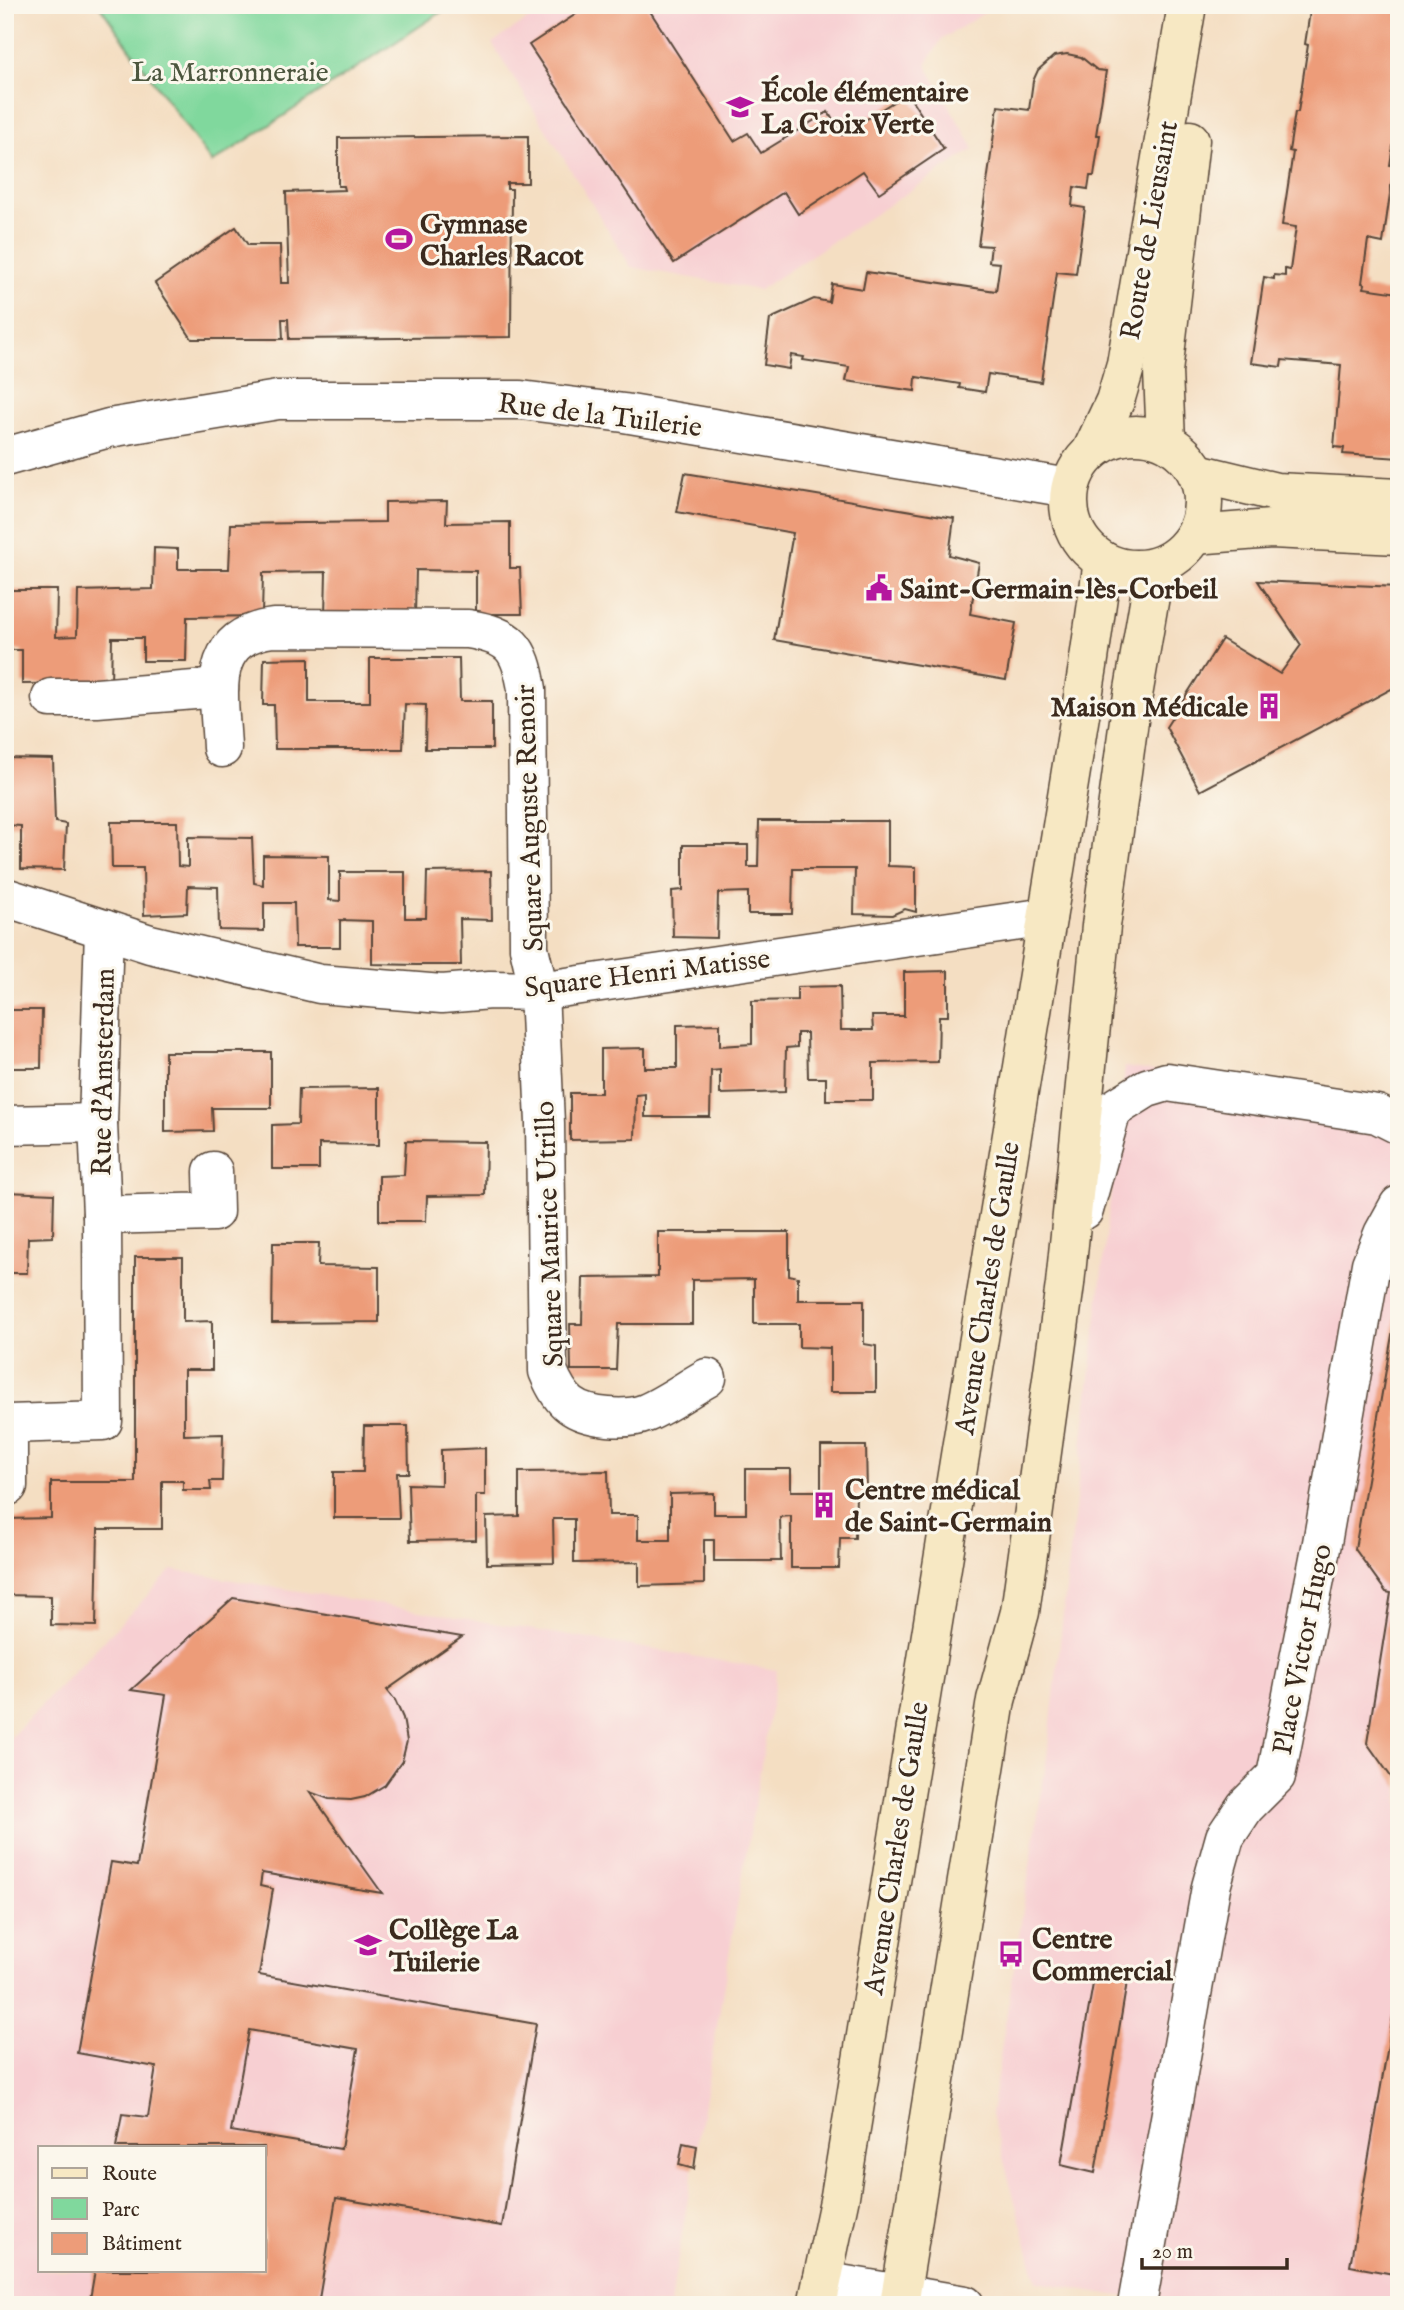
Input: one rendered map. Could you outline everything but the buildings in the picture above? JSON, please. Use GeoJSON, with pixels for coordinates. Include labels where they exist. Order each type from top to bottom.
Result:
{"type":"FeatureCollection","features":[{"type":"Feature","properties":{"kind":"main road","name":"Route de Lieusaint"},"geometry":{"type":"LineString","coordinates":[[1092,450],[1115,401],[1126,364],[1187,5]]}},
{"type":"Feature","properties":{"kind":"main road","name":"Route de Lieusaint"},"geometry":{"type":"LineString","coordinates":[[1166,441],[1163,372],[1184,177],[1211,5]]}},
{"type":"Feature","properties":{"kind":"main road"},"geometry":{"type":"LineString","coordinates":[[1147,435],[1166,441],[1184,454],[1197,473],[1203,494],[1202,514],[1195,535],[1185,549],[1171,560],[1155,567],[1138,570],[1120,568],[1102,561],[1086,548],[1074,530],[1068,510],[1069,488],[1077,467],[1092,450],[1108,439],[1147,435]]}},
{"type":"Feature","properties":{"kind":"main road"},"geometry":{"type":"LineString","coordinates":[[1197,473],[1276,492],[1399,498]]}},
{"type":"Feature","properties":{"kind":"main road"},"geometry":{"type":"LineString","coordinates":[[1195,535],[1271,529],[1399,535]]}},
{"type":"Feature","properties":{"kind":"main road","name":"Avenue Charles de Gaulle"},"geometry":{"type":"LineString","coordinates":[[819,2293],[840,2196],[1102,561]]}},
{"type":"Feature","properties":{"kind":"main road"},"geometry":{"type":"LineString","coordinates":[[900,2299],[996,1700],[1020,1612],[1065,1284],[1101,926],[1130,713],[1155,567]]}},
{"type":"Feature","properties":{"kind":"street","name":"Rue de la Tuilerie"},"geometry":{"type":"LineString","coordinates":[[5,457],[109,428],[278,400],[521,400],[624,413],[1069,488]]}},
{"type":"Feature","properties":{"kind":"street","name":"Square Auguste Renoir"},"geometry":{"type":"LineString","coordinates":[[222,748],[219,688],[222,668],[228,649],[239,638],[255,631],[274,628],[468,629],[488,632],[502,638],[515,650],[522,663],[527,690],[529,948],[539,991]]}},
{"type":"Feature","properties":{"kind":"street"},"geometry":{"type":"LineString","coordinates":[[51,698],[96,698],[219,688]]}},
{"type":"Feature","properties":{"kind":"street","name":"Square Henri Matisse"},"geometry":{"type":"LineString","coordinates":[[5,897],[150,944],[320,984],[442,994],[490,990],[539,991],[1047,917]]}},
{"type":"Feature","properties":{"kind":"street","name":"Rue d'Amsterdam"},"geometry":{"type":"LineString","coordinates":[[8,1486],[8,1424],[103,1420],[102,1215],[98,1123],[104,929]]}},
{"type":"Feature","properties":{"kind":"street","name":"Square Maurice Utrillo"},"geometry":{"type":"LineString","coordinates":[[539,991],[545,1123],[548,1371],[566,1403],[579,1412],[622,1418],[644,1414],[707,1378]]}},
{"type":"Feature","properties":{"kind":"street"},"geometry":{"type":"LineString","coordinates":[[1065,1284],[1112,1110],[1147,1088],[1167,1082],[1377,1114],[1399,1125]]}},
{"type":"Feature","properties":{"kind":"street"},"geometry":{"type":"LineString","coordinates":[[5,1125],[98,1123]]}},
{"type":"Feature","properties":{"kind":"street"},"geometry":{"type":"LineString","coordinates":[[102,1215],[214,1212],[213,1171]]}},
{"type":"Feature","properties":{"kind":"street","name":"Place Victor Hugo"},"geometry":{"type":"LineString","coordinates":[[1137,2305],[1211,1887],[1225,1837],[1245,1807],[1276,1776],[1324,1531],[1385,1254],[1382,1234],[1399,1205]]}},
{"type":"Feature","properties":{"kind":"street"},"geometry":{"type":"LineString","coordinates":[[819,2293],[965,2305]]}},
{"type":"Feature","properties":{"kind":"shaded area","name":"École élémentaire La Croix Verte"},"geometry":{"type":"Polygon","coordinates":[[[550,5],[997,5],[941,40],[926,65],[974,149],[759,290],[631,267],[492,43],[550,5]]]}},
{"type":"Feature","properties":{"kind":"shaded area"},"geometry":{"type":"Polygon","coordinates":[[[1125,1067],[1399,1107],[1399,2305],[1174,2305],[1037,2282],[991,2114],[1047,1757],[1125,1067]]]}},
{"type":"Feature","properties":{"kind":"shaded area","name":"Collège La Tuilerie"},"geometry":{"type":"Polygon","coordinates":[[[172,1570],[777,1670],[670,2305],[5,2305],[5,1743],[172,1570]]]}},
{"type":"Feature","properties":{"kind":"green space","name":"La Marronneraie"},"geometry":{"type":"Polygon","coordinates":[[[99,5],[452,5],[212,163],[99,5]]]}},
{"type":"Feature","properties":{"kind":"place","name":"École élémentaire La Croix Verte"},"geometry":{"type":"Point","coordinates":[740,107]}},
{"type":"Feature","properties":{"kind":"place","name":"Gymnase Charles Racot"},"geometry":{"type":"Point","coordinates":[399,239]}},
{"type":"Feature","properties":{"kind":"place","name":"Saint-Germain-lès-Corbeil"},"geometry":{"type":"Point","coordinates":[879,588]}},
{"type":"Feature","properties":{"kind":"place","name":"Maison Médicale"},"geometry":{"type":"Point","coordinates":[1269,706]}},
{"type":"Feature","properties":{"kind":"place","name":"Centre médical de Saint-Germain"},"geometry":{"type":"Point","coordinates":[824,1505]}},
{"type":"Feature","properties":{"kind":"place","name":"Collège La Tuilerie"},"geometry":{"type":"Point","coordinates":[368,1945]}},
{"type":"Feature","properties":{"kind":"place","name":"Centre Commercial"},"geometry":{"type":"Point","coordinates":[1011,1954]}}]}
